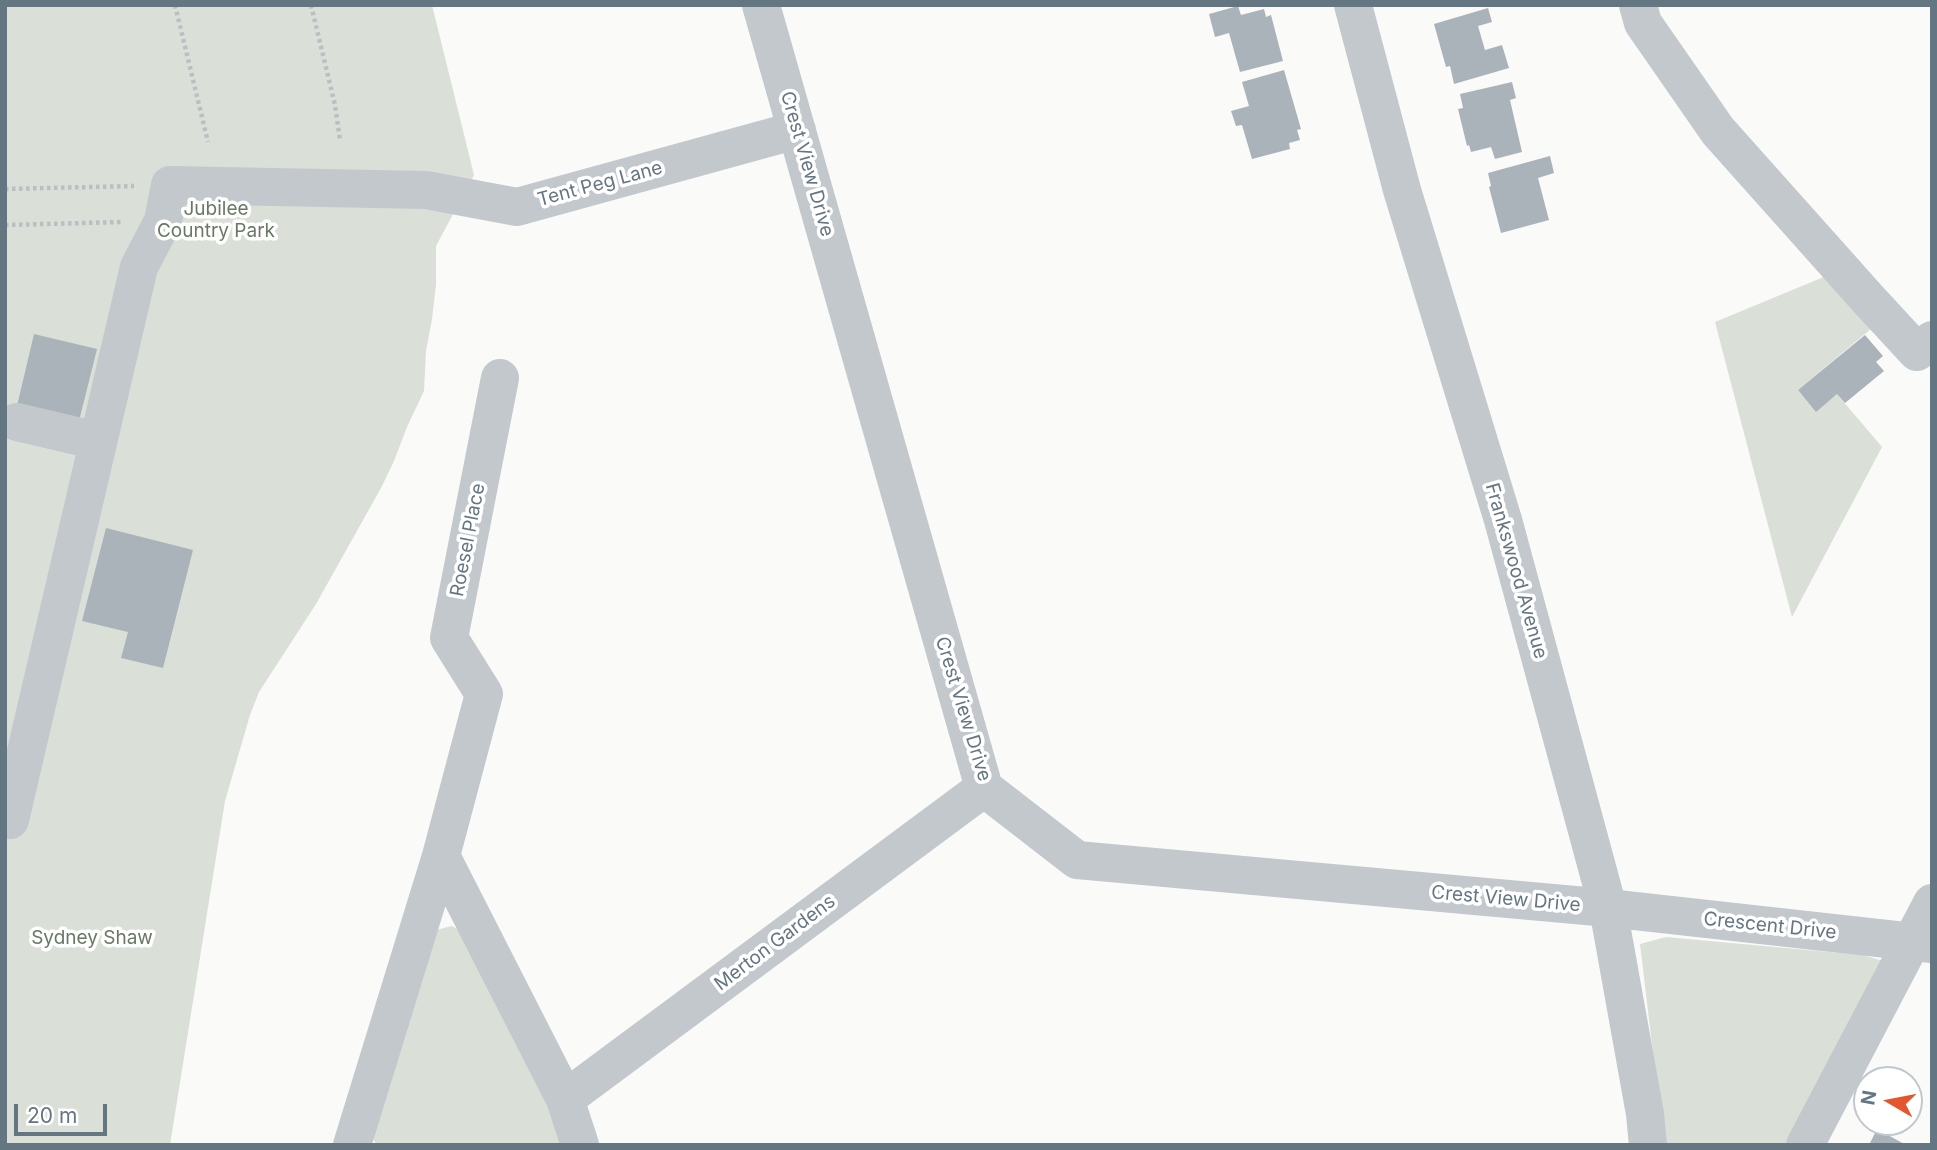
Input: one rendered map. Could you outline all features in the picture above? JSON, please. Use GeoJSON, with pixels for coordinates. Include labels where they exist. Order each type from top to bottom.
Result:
{"type":"FeatureCollection","features":[{"type":"Feature","properties":{"kind":"street","name":"Crest View Drive"},"geometry":{"type":"LineString","coordinates":[[761,5],[984,788],[1077,860],[1608,908]]}},
{"type":"Feature","properties":{"kind":"street","name":"Frankswood Avenue"},"geometry":{"type":"LineString","coordinates":[[1353,5],[1402,190],[1503,520],[1608,908],[1645,1114],[1648,1145]]}},
{"type":"Feature","properties":{"kind":"street"},"geometry":{"type":"LineString","coordinates":[[1638,5],[1643,23],[1718,131],[1917,352],[1932,340]]}},
{"type":"Feature","properties":{"kind":"street","name":"Tent Peg Lane"},"geometry":{"type":"LineString","coordinates":[[170,185],[400,186],[517,207],[797,130]]}},
{"type":"Feature","properties":{"kind":"street"},"geometry":{"type":"LineString","coordinates":[[10,820],[139,267],[163,221],[170,185]]}},
{"type":"Feature","properties":{"kind":"street","name":"Roesel Place"},"geometry":{"type":"LineString","coordinates":[[441,856],[484,694],[449,638],[500,378]]}},
{"type":"Feature","properties":{"kind":"street"},"geometry":{"type":"LineString","coordinates":[[17,422],[98,441]]}},
{"type":"Feature","properties":{"kind":"street","name":"Merton Gardens"},"geometry":{"type":"LineString","coordinates":[[565,1098],[984,788]]}},
{"type":"Feature","properties":{"kind":"street"},"geometry":{"type":"LineString","coordinates":[[441,856],[565,1098],[580,1145]]}},
{"type":"Feature","properties":{"kind":"street"},"geometry":{"type":"LineString","coordinates":[[352,1145],[441,856]]}},
{"type":"Feature","properties":{"kind":"street"},"geometry":{"type":"LineString","coordinates":[[1805,1145],[1922,943],[1932,903]]}},
{"type":"Feature","properties":{"kind":"street","name":"Crescent Drive"},"geometry":{"type":"LineString","coordinates":[[1608,908],[1922,943]]}},
{"type":"Feature","properties":{"kind":"path"},"geometry":{"type":"LineString","coordinates":[[175,5],[208,142]]}},
{"type":"Feature","properties":{"kind":"path"},"geometry":{"type":"LineString","coordinates":[[311,5],[335,105],[340,140]]}},
{"type":"Feature","properties":{"kind":"path"},"geometry":{"type":"LineString","coordinates":[[5,189],[170,185]]}},
{"type":"Feature","properties":{"kind":"green space","name":"Jubilee Country Park"},"geometry":{"type":"Polygon","coordinates":[[[5,5],[432,5],[474,175],[436,246],[436,285],[426,351],[424,391],[381,488],[316,604],[259,692],[250,715],[225,801],[170,1145],[5,1145],[5,5]]]}},
{"type":"Feature","properties":{"kind":"green space"},"geometry":{"type":"Polygon","coordinates":[[[1831,274],[1878,323],[1798,390],[1816,411],[1837,394],[1882,447],[1792,617],[1715,322],[1831,274]]]}},
{"type":"Feature","properties":{"kind":"green space"},"geometry":{"type":"Polygon","coordinates":[[[452,926],[464,933],[567,1145],[376,1145],[373,1138],[436,930],[452,926]]]}},
{"type":"Feature","properties":{"kind":"green space"},"geometry":{"type":"Polygon","coordinates":[[[1666,937],[1862,955],[1891,963],[1791,1145],[1664,1145],[1640,944],[1666,937]]]}},
{"type":"Feature","properties":{"kind":"building"},"geometry":{"type":"Polygon","coordinates":[[[1238,6],[1241,15],[1264,9],[1266,17],[1271,15],[1283,61],[1240,72],[1229,33],[1215,37],[1209,14],[1238,6]]]}},
{"type":"Feature","properties":{"kind":"building"},"geometry":{"type":"Polygon","coordinates":[[[1488,8],[1492,22],[1478,26],[1485,50],[1502,45],[1509,68],[1454,84],[1450,66],[1446,67],[1434,24],[1488,8]]]}},
{"type":"Feature","properties":{"kind":"building"},"geometry":{"type":"Polygon","coordinates":[[[1284,70],[1301,129],[1297,130],[1300,140],[1289,143],[1290,149],[1252,159],[1242,125],[1236,126],[1231,111],[1249,106],[1242,82],[1284,70]]]}},
{"type":"Feature","properties":{"kind":"building"},"geometry":{"type":"Polygon","coordinates":[[[1512,82],[1516,98],[1510,100],[1522,152],[1495,159],[1491,147],[1471,152],[1458,109],[1463,108],[1460,94],[1512,82]]]}},
{"type":"Feature","properties":{"kind":"building"},"geometry":{"type":"Polygon","coordinates":[[[1550,156],[1554,173],[1538,178],[1549,220],[1501,233],[1488,173],[1550,156]]]}},
{"type":"Feature","properties":{"kind":"building"},"geometry":{"type":"Polygon","coordinates":[[[34,334],[97,349],[78,425],[16,410],[34,334]]]}},
{"type":"Feature","properties":{"kind":"building"},"geometry":{"type":"Polygon","coordinates":[[[1865,335],[1883,356],[1876,362],[1884,371],[1845,403],[1837,394],[1816,412],[1798,390],[1865,335]]]}},
{"type":"Feature","properties":{"kind":"building"},"geometry":{"type":"Polygon","coordinates":[[[106,528],[193,550],[163,668],[121,658],[128,632],[82,621],[106,528]]]}},
{"type":"Feature","properties":{"kind":"building"},"geometry":{"type":"Polygon","coordinates":[[[1874,1136],[1890,1136],[1906,1145],[1869,1145],[1874,1136]]]}},
{"type":"Feature","properties":{"kind":"park label","name":"Sydney Shaw"},"geometry":{"type":"Point","coordinates":[92,938]}}]}
